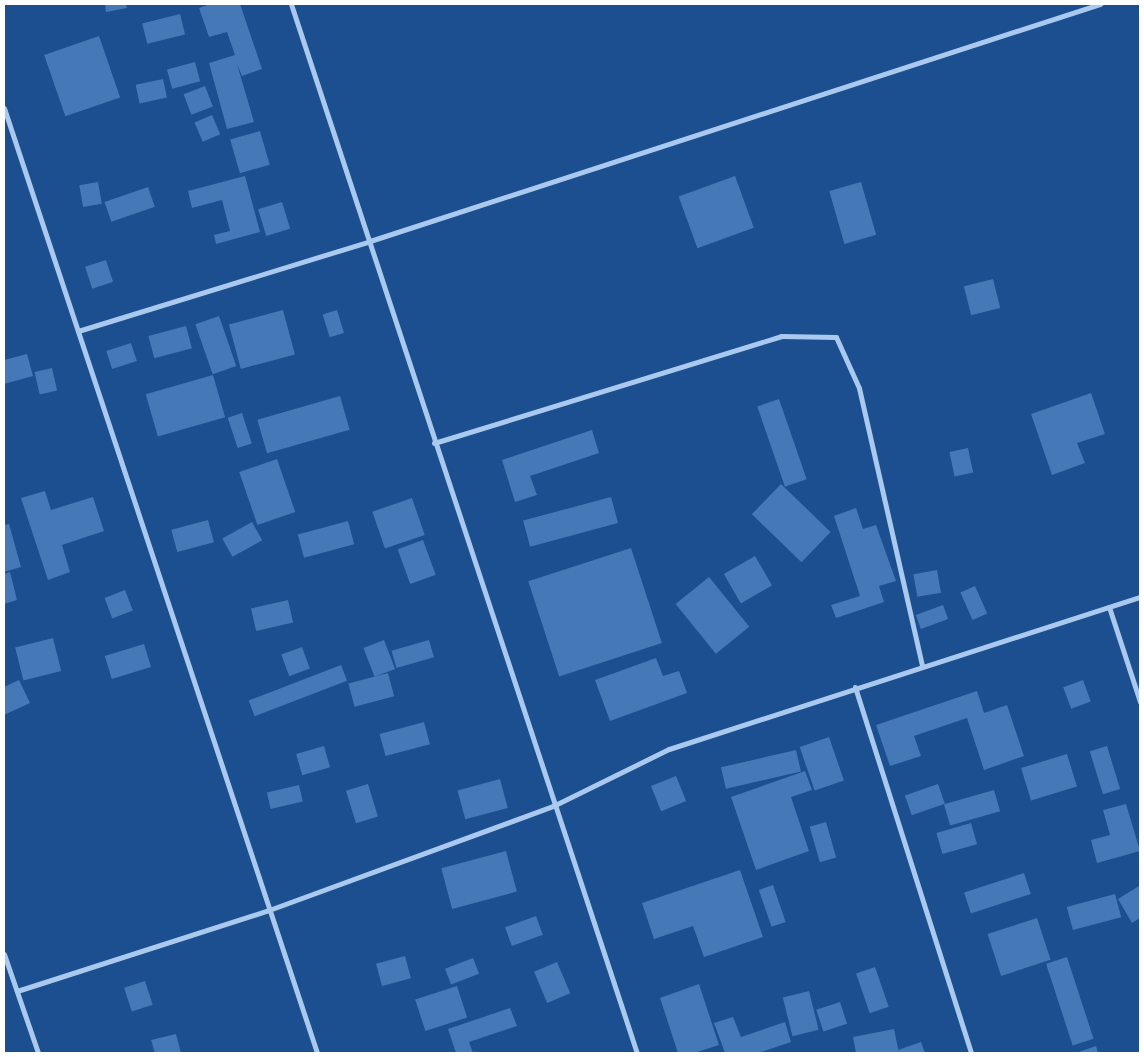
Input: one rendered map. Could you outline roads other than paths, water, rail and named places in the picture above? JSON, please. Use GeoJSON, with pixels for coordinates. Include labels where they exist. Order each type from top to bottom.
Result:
{"type":"FeatureCollection","features":[{"type":"Feature","properties":{"kind":"street"},"geometry":{"type":"LineString","coordinates":[[292,4],[553,806],[637,1053]]}},
{"type":"Feature","properties":{"kind":"street"},"geometry":{"type":"LineString","coordinates":[[78,331],[370,241],[1100,4]]}},
{"type":"Feature","properties":{"kind":"street"},"geometry":{"type":"LineString","coordinates":[[4,108],[7,126],[78,331],[317,1053]]}},
{"type":"Feature","properties":{"kind":"street"},"geometry":{"type":"LineString","coordinates":[[434,443],[781,336],[836,337],[859,388],[922,665]]}},
{"type":"Feature","properties":{"kind":"street"},"geometry":{"type":"LineString","coordinates":[[17,991],[269,910],[553,806],[669,749],[922,665],[1140,597]]}},
{"type":"Feature","properties":{"kind":"street"},"geometry":{"type":"LineString","coordinates":[[1109,607],[1140,702]]}},
{"type":"Feature","properties":{"kind":"street"},"geometry":{"type":"LineString","coordinates":[[855,687],[971,1053]]}},
{"type":"Feature","properties":{"kind":"street"},"geometry":{"type":"LineString","coordinates":[[4,954],[38,1053]]}}]}
